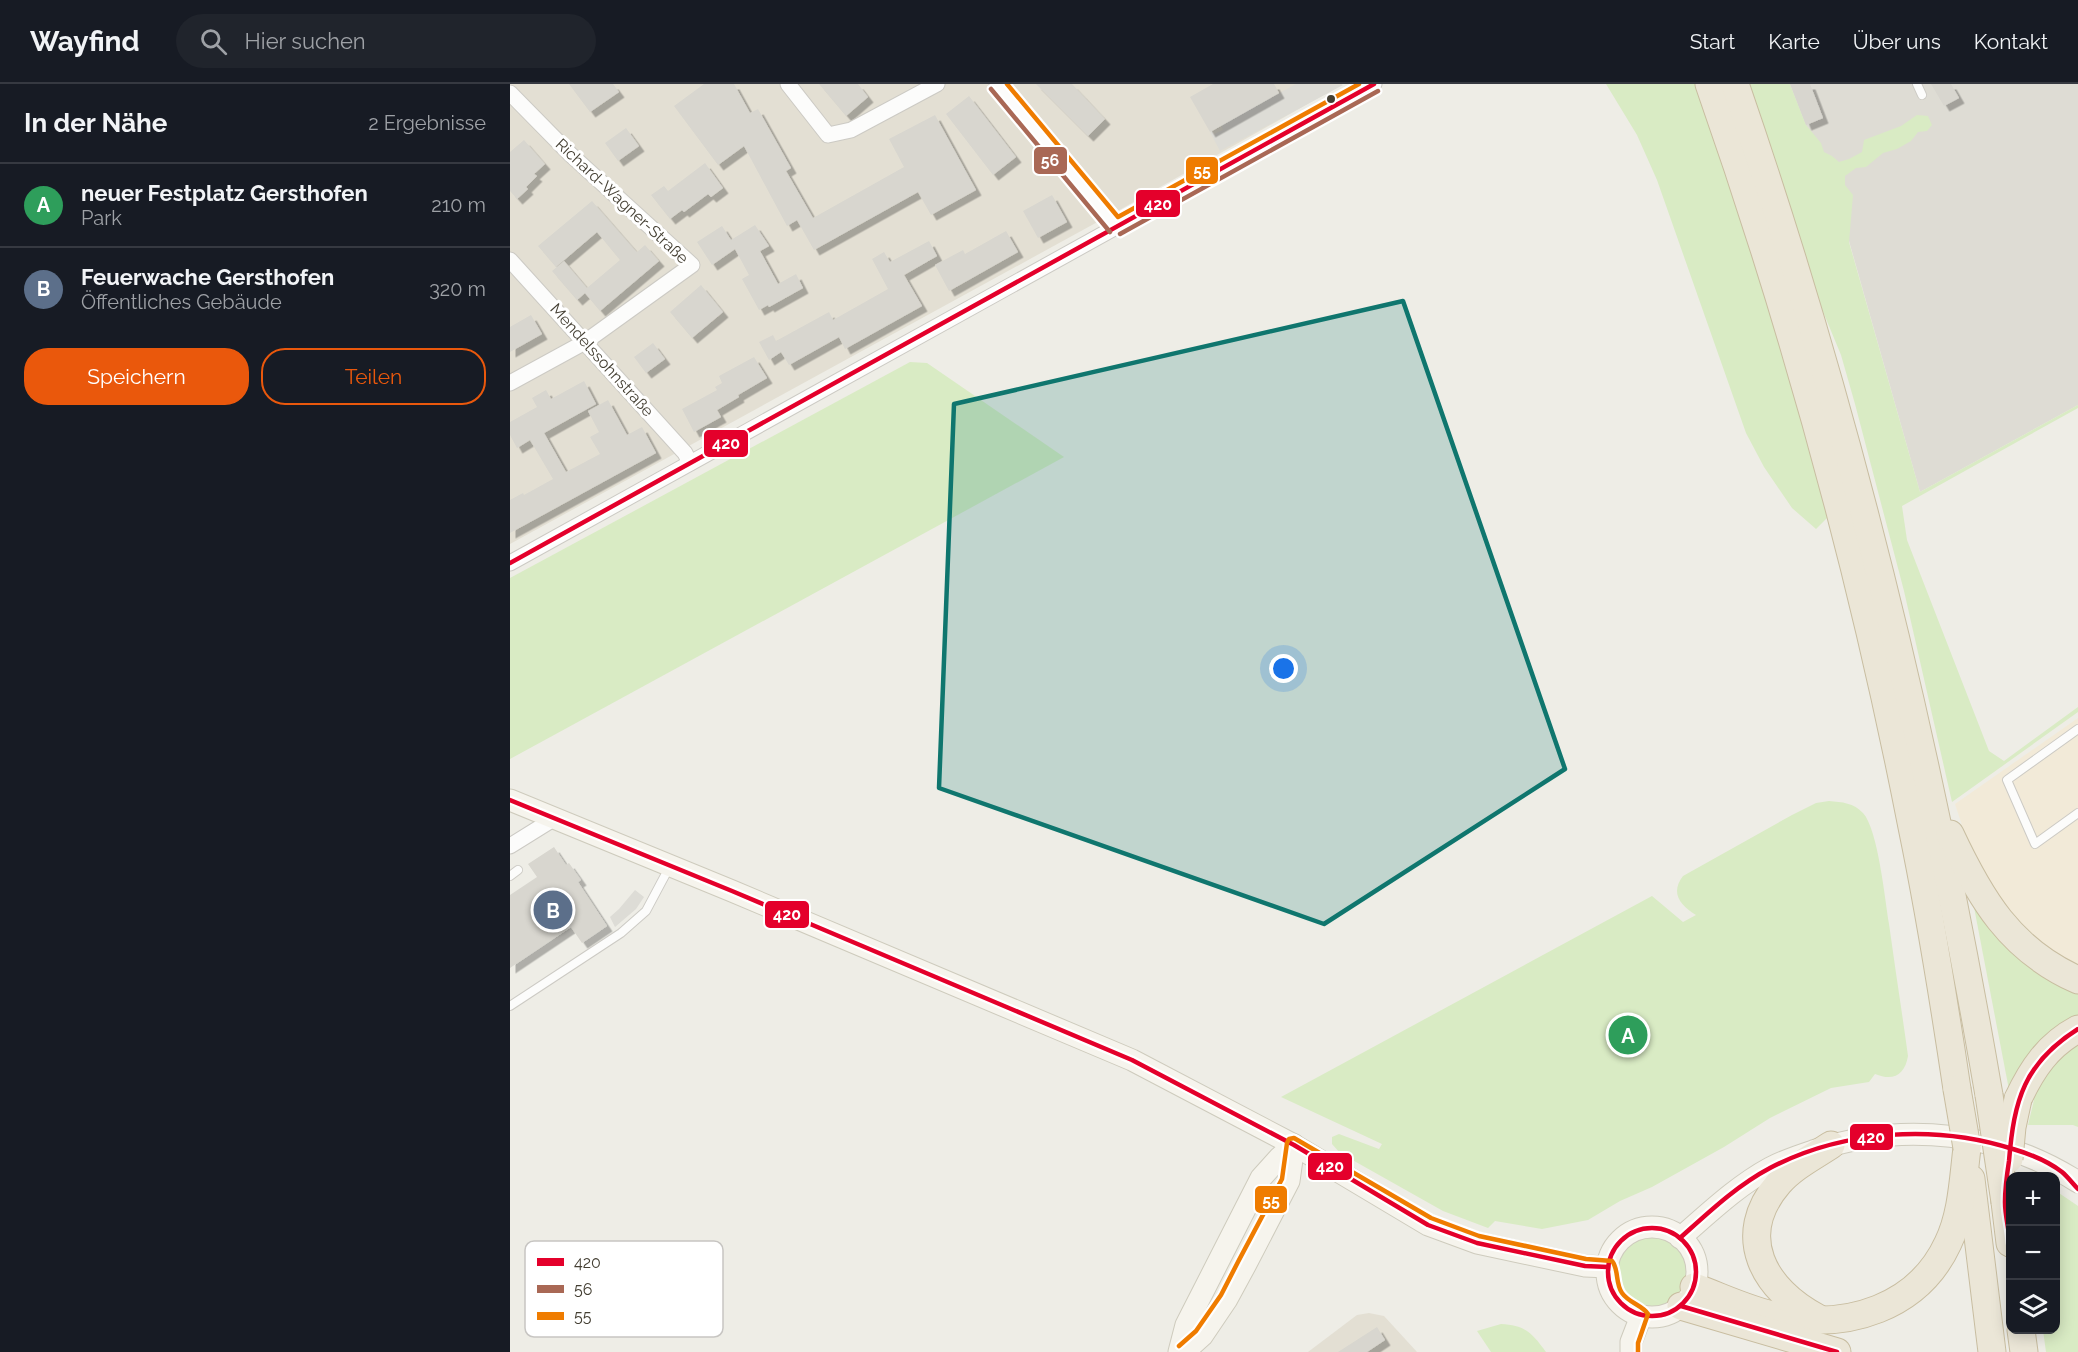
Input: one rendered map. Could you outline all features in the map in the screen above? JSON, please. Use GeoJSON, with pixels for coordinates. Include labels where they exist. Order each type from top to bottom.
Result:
{"type":"FeatureCollection","features":[{"type":"Feature","properties":{"kind":"highway"},"geometry":{"type":"LineString","coordinates":[[1709,84],[1791,340],[1866,618],[1912,826],[1942,994],[1967,1148],[1967,1194],[1992,1352]]}},
{"type":"Feature","properties":{"kind":"highway"},"geometry":{"type":"LineString","coordinates":[[1735,84],[1775,199],[1851,461],[1902,661],[1932,795],[1972,997],[2008,1226]]}},
{"type":"Feature","properties":{"kind":"highway"},"geometry":{"type":"LineString","coordinates":[[1932,795],[1970,874],[1987,904],[2001,922],[2031,952],[2050,966],[2078,980]]}},
{"type":"Feature","properties":{"kind":"highway"},"geometry":{"type":"LineString","coordinates":[[2005,1202],[2012,1127],[2018,1099],[2036,1065],[2062,1038],[2078,1029]]}},
{"type":"Feature","properties":{"kind":"highway"},"geometry":{"type":"LineString","coordinates":[[1822,1320],[1790,1301],[1772,1282],[1761,1258],[1757,1236],[1765,1205],[1781,1182],[1794,1170],[1831,1145]]}},
{"type":"Feature","properties":{"kind":"highway"},"geometry":{"type":"LineString","coordinates":[[1688,1297],[1779,1317],[1822,1320],[1851,1318],[1878,1311],[1899,1299],[1937,1262],[1949,1241],[1967,1194]]}},
{"type":"Feature","properties":{"kind":"highway"},"geometry":{"type":"LineString","coordinates":[[1688,1297],[1837,1352]]}},
{"type":"Feature","properties":{"kind":"highway"},"geometry":{"type":"LineString","coordinates":[[2022,1334],[2024,1352]]}},
{"type":"Feature","properties":{"kind":"main road"},"geometry":{"type":"LineString","coordinates":[[510,800],[1132,1060],[1294,1145],[1428,1225],[1477,1243],[1585,1266],[1608,1267]]}},
{"type":"Feature","properties":{"kind":"main road"},"geometry":{"type":"LineString","coordinates":[[1680,1238],[1735,1192],[1770,1168],[1790,1158],[1831,1145],[1892,1134],[1938,1134],[1996,1144],[2027,1154],[2072,1175],[2078,1189]]}},
{"type":"Feature","properties":{"kind":"main road"},"geometry":{"type":"LineString","coordinates":[[1179,1352],[1186,1325],[1261,1178],[1294,1145]]}},
{"type":"Feature","properties":{"kind":"main road"},"geometry":{"type":"LineString","coordinates":[[1184,1352],[1202,1336],[1227,1299],[1246,1264],[1289,1181],[1294,1145]]}},
{"type":"Feature","properties":{"kind":"main road"},"geometry":{"type":"LineString","coordinates":[[1659,1228],[1680,1238],[1691,1250],[1696,1264],[1688,1297],[1660,1316],[1641,1316],[1624,1307],[1613,1295],[1608,1281],[1608,1267],[1613,1250],[1636,1230],[1659,1228]]}},
{"type":"Feature","properties":{"kind":"main road"},"geometry":{"type":"LineString","coordinates":[[1631,1352],[1631,1342],[1641,1316]]}},
{"type":"Feature","properties":{"kind":"street"},"geometry":{"type":"LineString","coordinates":[[788,84],[828,135],[851,130],[937,84]]}},
{"type":"Feature","properties":{"kind":"street"},"geometry":{"type":"LineString","coordinates":[[997,84],[1116,227]]}},
{"type":"Feature","properties":{"kind":"street"},"geometry":{"type":"LineString","coordinates":[[510,563],[1368,86]]}},
{"type":"Feature","properties":{"kind":"street","name":"Richard-Wagner-Straße"},"geometry":{"type":"LineString","coordinates":[[510,93],[570,154],[692,265],[585,342]]}},
{"type":"Feature","properties":{"kind":"street","name":"Mendelssohnstraße"},"geometry":{"type":"LineString","coordinates":[[510,260],[685,453],[690,463]]}},
{"type":"Feature","properties":{"kind":"street"},"geometry":{"type":"LineString","coordinates":[[510,383],[585,342]]}},
{"type":"Feature","properties":{"kind":"street"},"geometry":{"type":"LineString","coordinates":[[510,846],[555,818]]}},
{"type":"Feature","properties":{"kind":"lane"},"geometry":{"type":"LineString","coordinates":[[1917,84],[1922,95]]}},
{"type":"Feature","properties":{"kind":"lane"},"geometry":{"type":"LineString","coordinates":[[2078,729],[2007,780],[2035,844],[2078,813]]}},
{"type":"Feature","properties":{"kind":"lane"},"geometry":{"type":"LineString","coordinates":[[510,1006],[621,933],[646,911],[670,866]]}},
{"type":"Feature","properties":{"kind":"lane"},"geometry":{"type":"LineString","coordinates":[[510,876],[518,870]]}},
{"type":"Feature","properties":{"kind":"highlighted area"},"geometry":{"type":"Polygon","coordinates":[[[1403,301],[1565,769],[1324,924],[939,788],[954,404],[1403,301]]]}},
{"type":"Feature","properties":{"kind":"shaded area"},"geometry":{"type":"Polygon","coordinates":[[[510,84],[1343,84],[1123,208],[510,544],[510,84]]]}},
{"type":"Feature","properties":{"kind":"shaded area"},"geometry":{"type":"Polygon","coordinates":[[[1296,84],[1343,85],[1220,151],[1210,132],[1214,134],[1223,130],[1221,125],[1296,84]]]}},
{"type":"Feature","properties":{"kind":"shaded area"},"geometry":{"type":"Polygon","coordinates":[[[1790,84],[2078,84],[2078,405],[1920,492],[1849,241],[1790,84]]]}},
{"type":"Feature","properties":{"kind":"shaded area"},"geometry":{"type":"Polygon","coordinates":[[[2078,718],[2078,968],[2059,961],[2018,925],[1976,868],[1955,804],[2078,718]]]}},
{"type":"Feature","properties":{"kind":"shaded area"},"geometry":{"type":"Polygon","coordinates":[[[635,890],[644,897],[636,909],[615,927],[610,917],[635,890]]]}},
{"type":"Feature","properties":{"kind":"shaded area"},"geometry":{"type":"Polygon","coordinates":[[[1369,1313],[1384,1316],[1417,1352],[1308,1352],[1357,1315],[1369,1313]]]}},
{"type":"Feature","properties":{"kind":"green space"},"geometry":{"type":"Polygon","coordinates":[[[1606,84],[1697,84],[1775,327],[1829,516],[1816,529],[1792,508],[1764,467],[1746,433],[1657,180],[1637,135],[1606,84]]]}},
{"type":"Feature","properties":{"kind":"green space"},"geometry":{"type":"Polygon","coordinates":[[[1749,84],[1790,84],[1806,125],[1821,143],[1824,152],[1839,162],[1862,152],[1864,140],[1901,126],[1917,115],[1928,116],[1932,125],[1927,131],[1918,132],[1911,141],[1897,149],[1883,153],[1866,167],[1856,168],[1845,176],[1845,185],[1853,195],[1849,242],[1920,492],[2078,405],[2078,408],[1902,506],[1907,540],[1989,751],[2004,761],[2078,707],[2078,712],[1952,802],[1904,591],[1855,404],[1841,355],[1817,297],[1779,172],[1749,84]]]}},
{"type":"Feature","properties":{"kind":"green space"},"geometry":{"type":"Polygon","coordinates":[[[910,362],[927,363],[1064,457],[510,759],[510,578],[910,362]]]}},
{"type":"Feature","properties":{"kind":"green space"},"geometry":{"type":"Polygon","coordinates":[[[1829,801],[1852,805],[1863,813],[1877,849],[1908,1056],[1904,1068],[1898,1075],[1888,1077],[1875,1074],[1869,1082],[1831,1088],[1770,1118],[1724,1147],[1588,1220],[1542,1229],[1495,1221],[1488,1228],[1443,1211],[1340,1153],[1332,1144],[1332,1137],[1339,1134],[1379,1149],[1382,1144],[1281,1097],[1652,896],[1683,922],[1696,915],[1681,903],[1677,893],[1683,876],[1792,815],[1816,803],[1829,801]]]}},
{"type":"Feature","properties":{"kind":"green space"},"geometry":{"type":"Polygon","coordinates":[[[1973,902],[2078,990],[2078,1019],[2010,1095],[1973,902]]]}},
{"type":"Feature","properties":{"kind":"green space"},"geometry":{"type":"Polygon","coordinates":[[[2078,1039],[2078,1127],[2028,1125],[2034,1100],[2028,1096],[2041,1075],[2078,1039]]]}},
{"type":"Feature","properties":{"kind":"green space"},"geometry":{"type":"Polygon","coordinates":[[[2060,1194],[2078,1206],[2078,1352],[2046,1352],[2044,1334],[2060,1334],[2060,1194]]]}},
{"type":"Feature","properties":{"kind":"green space"},"geometry":{"type":"Polygon","coordinates":[[[1652,1236],[1666,1239],[1678,1247],[1686,1259],[1689,1273],[1686,1287],[1678,1299],[1666,1307],[1652,1310],[1638,1307],[1626,1299],[1618,1287],[1615,1273],[1618,1259],[1626,1247],[1638,1239],[1652,1236]]]}},
{"type":"Feature","properties":{"kind":"green space"},"geometry":{"type":"Polygon","coordinates":[[[1501,1324],[1516,1326],[1527,1331],[1546,1352],[1491,1352],[1477,1331],[1501,1324]]]}},
{"type":"Feature","properties":{"kind":"building"},"geometry":{"type":"Polygon","coordinates":[[[569,84],[613,84],[619,92],[590,112],[569,84]]]}},
{"type":"Feature","properties":{"kind":"building"},"geometry":{"type":"Polygon","coordinates":[[[704,84],[734,84],[750,113],[758,109],[791,168],[786,171],[813,218],[904,167],[889,139],[935,115],[976,190],[931,215],[918,192],[814,250],[797,220],[787,226],[744,146],[718,165],[674,106],[704,84]]]}},
{"type":"Feature","properties":{"kind":"building"},"geometry":{"type":"Polygon","coordinates":[[[819,84],[858,84],[868,97],[846,116],[819,84]]]}},
{"type":"Feature","properties":{"kind":"building"},"geometry":{"type":"Polygon","coordinates":[[[1036,84],[1072,84],[1105,119],[1088,136],[1036,84]]]}},
{"type":"Feature","properties":{"kind":"building"},"geometry":{"type":"Polygon","coordinates":[[[1213,84],[1274,84],[1279,93],[1210,132],[1190,97],[1213,84]]]}},
{"type":"Feature","properties":{"kind":"building"},"geometry":{"type":"Polygon","coordinates":[[[1790,84],[1810,84],[1823,118],[1806,125],[1790,84]]]}},
{"type":"Feature","properties":{"kind":"building"},"geometry":{"type":"Polygon","coordinates":[[[1931,84],[1951,84],[1959,98],[1944,106],[1931,84]]]}},
{"type":"Feature","properties":{"kind":"building"},"geometry":{"type":"Polygon","coordinates":[[[969,96],[1016,157],[993,175],[946,114],[969,96]]]}},
{"type":"Feature","properties":{"kind":"building"},"geometry":{"type":"Polygon","coordinates":[[[626,128],[639,146],[618,161],[605,143],[626,128]]]}},
{"type":"Feature","properties":{"kind":"building"},"geometry":{"type":"Polygon","coordinates":[[[524,140],[545,164],[534,174],[537,176],[526,187],[528,189],[517,199],[510,191],[510,152],[524,140]]]}},
{"type":"Feature","properties":{"kind":"building"},"geometry":{"type":"Polygon","coordinates":[[[705,163],[723,188],[711,197],[708,194],[684,212],[682,210],[670,219],[651,195],[664,186],[668,191],[705,163]]]}},
{"type":"Feature","properties":{"kind":"building"},"geometry":{"type":"Polygon","coordinates":[[[1052,195],[1067,222],[1038,238],[1023,211],[1052,195]]]}},
{"type":"Feature","properties":{"kind":"building"},"geometry":{"type":"Polygon","coordinates":[[[592,201],[637,252],[645,245],[659,261],[600,311],[585,293],[577,300],[552,271],[564,261],[587,288],[620,260],[597,232],[556,267],[538,246],[592,201]]]}},
{"type":"Feature","properties":{"kind":"building"},"geometry":{"type":"Polygon","coordinates":[[[755,225],[769,246],[760,251],[778,284],[796,274],[803,288],[759,310],[742,279],[749,275],[735,249],[712,265],[697,242],[722,226],[731,240],[755,225]]]}},
{"type":"Feature","properties":{"kind":"building"},"geometry":{"type":"Polygon","coordinates":[[[1006,231],[1018,252],[949,291],[935,265],[963,250],[965,254],[1006,231]]]}},
{"type":"Feature","properties":{"kind":"building"},"geometry":{"type":"Polygon","coordinates":[[[929,241],[937,256],[904,275],[922,306],[845,349],[839,337],[789,365],[781,352],[769,360],[759,342],[773,335],[776,341],[829,312],[833,320],[888,289],[872,259],[884,252],[890,262],[929,241]]]}},
{"type":"Feature","properties":{"kind":"building"},"geometry":{"type":"Polygon","coordinates":[[[701,285],[723,312],[692,338],[670,312],[701,285]]]}},
{"type":"Feature","properties":{"kind":"building"},"geometry":{"type":"Polygon","coordinates":[[[531,315],[542,334],[510,352],[510,327],[531,315]]]}},
{"type":"Feature","properties":{"kind":"building"},"geometry":{"type":"Polygon","coordinates":[[[653,343],[665,359],[646,373],[634,357],[653,343]]]}},
{"type":"Feature","properties":{"kind":"building"},"geometry":{"type":"Polygon","coordinates":[[[754,357],[767,378],[717,410],[721,417],[694,432],[682,409],[717,390],[715,387],[722,383],[719,376],[754,357]]]}},
{"type":"Feature","properties":{"kind":"building"},"geometry":{"type":"Polygon","coordinates":[[[584,381],[596,404],[544,433],[566,472],[600,454],[590,437],[599,432],[588,411],[608,400],[627,435],[642,427],[656,453],[510,533],[510,500],[553,479],[530,440],[517,448],[510,435],[510,422],[537,407],[532,398],[546,390],[551,399],[584,381]]]}},
{"type":"Feature","properties":{"kind":"building"},"geometry":{"type":"Polygon","coordinates":[[[554,847],[566,865],[569,863],[581,880],[578,882],[607,926],[582,943],[571,927],[510,968],[510,895],[537,877],[528,864],[554,847]]]}},
{"type":"Feature","properties":{"kind":"building"},"geometry":{"type":"Polygon","coordinates":[[[1377,1327],[1385,1340],[1367,1352],[1338,1352],[1377,1327]]]}},
{"type":"Feature","properties":{"kind":"transit line","name":"55"},"geometry":{"type":"LineString","coordinates":[[1007,84],[1118,217],[1359,84]]}},
{"type":"Feature","properties":{"kind":"transit line","name":"420"},"geometry":{"type":"LineString","coordinates":[[510,563],[1374,84]]}},
{"type":"Feature","properties":{"kind":"transit line","name":"56"},"geometry":{"type":"LineString","coordinates":[[991,89],[1110,232]]}},
{"type":"Feature","properties":{"kind":"transit line","name":"56"},"geometry":{"type":"LineString","coordinates":[[1120,234],[1378,91]]}},
{"type":"Feature","properties":{"kind":"transit line","name":"420"},"geometry":{"type":"LineString","coordinates":[[510,800],[1132,1060],[1294,1145],[1428,1225],[1477,1243],[1585,1266],[1608,1267]]}},
{"type":"Feature","properties":{"kind":"transit line","name":"420"},"geometry":{"type":"LineString","coordinates":[[2008,1226],[2005,1192],[2014,1119],[2019,1101],[2025,1085],[2045,1055],[2078,1029]]}},
{"type":"Feature","properties":{"kind":"transit line","name":"420"},"geometry":{"type":"LineString","coordinates":[[1680,1238],[1734,1191],[1770,1168],[1828,1145],[1890,1135],[1952,1136],[1983,1141],[2019,1151],[2062,1172],[2078,1189]]}},
{"type":"Feature","properties":{"kind":"transit line","name":"55"},"geometry":{"type":"LineString","coordinates":[[1179,1346],[1196,1331],[1221,1295],[1282,1179],[1287,1143],[1289,1139],[1294,1138],[1431,1218],[1479,1236],[1586,1259],[1612,1261],[1622,1293],[1648,1314],[1638,1343],[1638,1352]]}},
{"type":"Feature","properties":{"kind":"transit line","name":"420"},"geometry":{"type":"LineString","coordinates":[[1643,1228],[1661,1228],[1677,1235],[1689,1247],[1696,1263],[1696,1272],[1696,1281],[1689,1297],[1677,1309],[1661,1316],[1643,1316],[1627,1309],[1615,1297],[1608,1281],[1608,1263],[1615,1247],[1627,1235],[1643,1228]]}},
{"type":"Feature","properties":{"kind":"transit line","name":"420"},"geometry":{"type":"LineString","coordinates":[[1681,1306],[1837,1352]]}},
{"type":"Feature","properties":{"kind":"place","name":"Feuerwache Gersthofen"},"geometry":{"type":"Point","coordinates":[553,910]}},
{"type":"Feature","properties":{"kind":"place","name":"neuer Festplatz Gersthofen"},"geometry":{"type":"Point","coordinates":[1628,1035]}}]}
